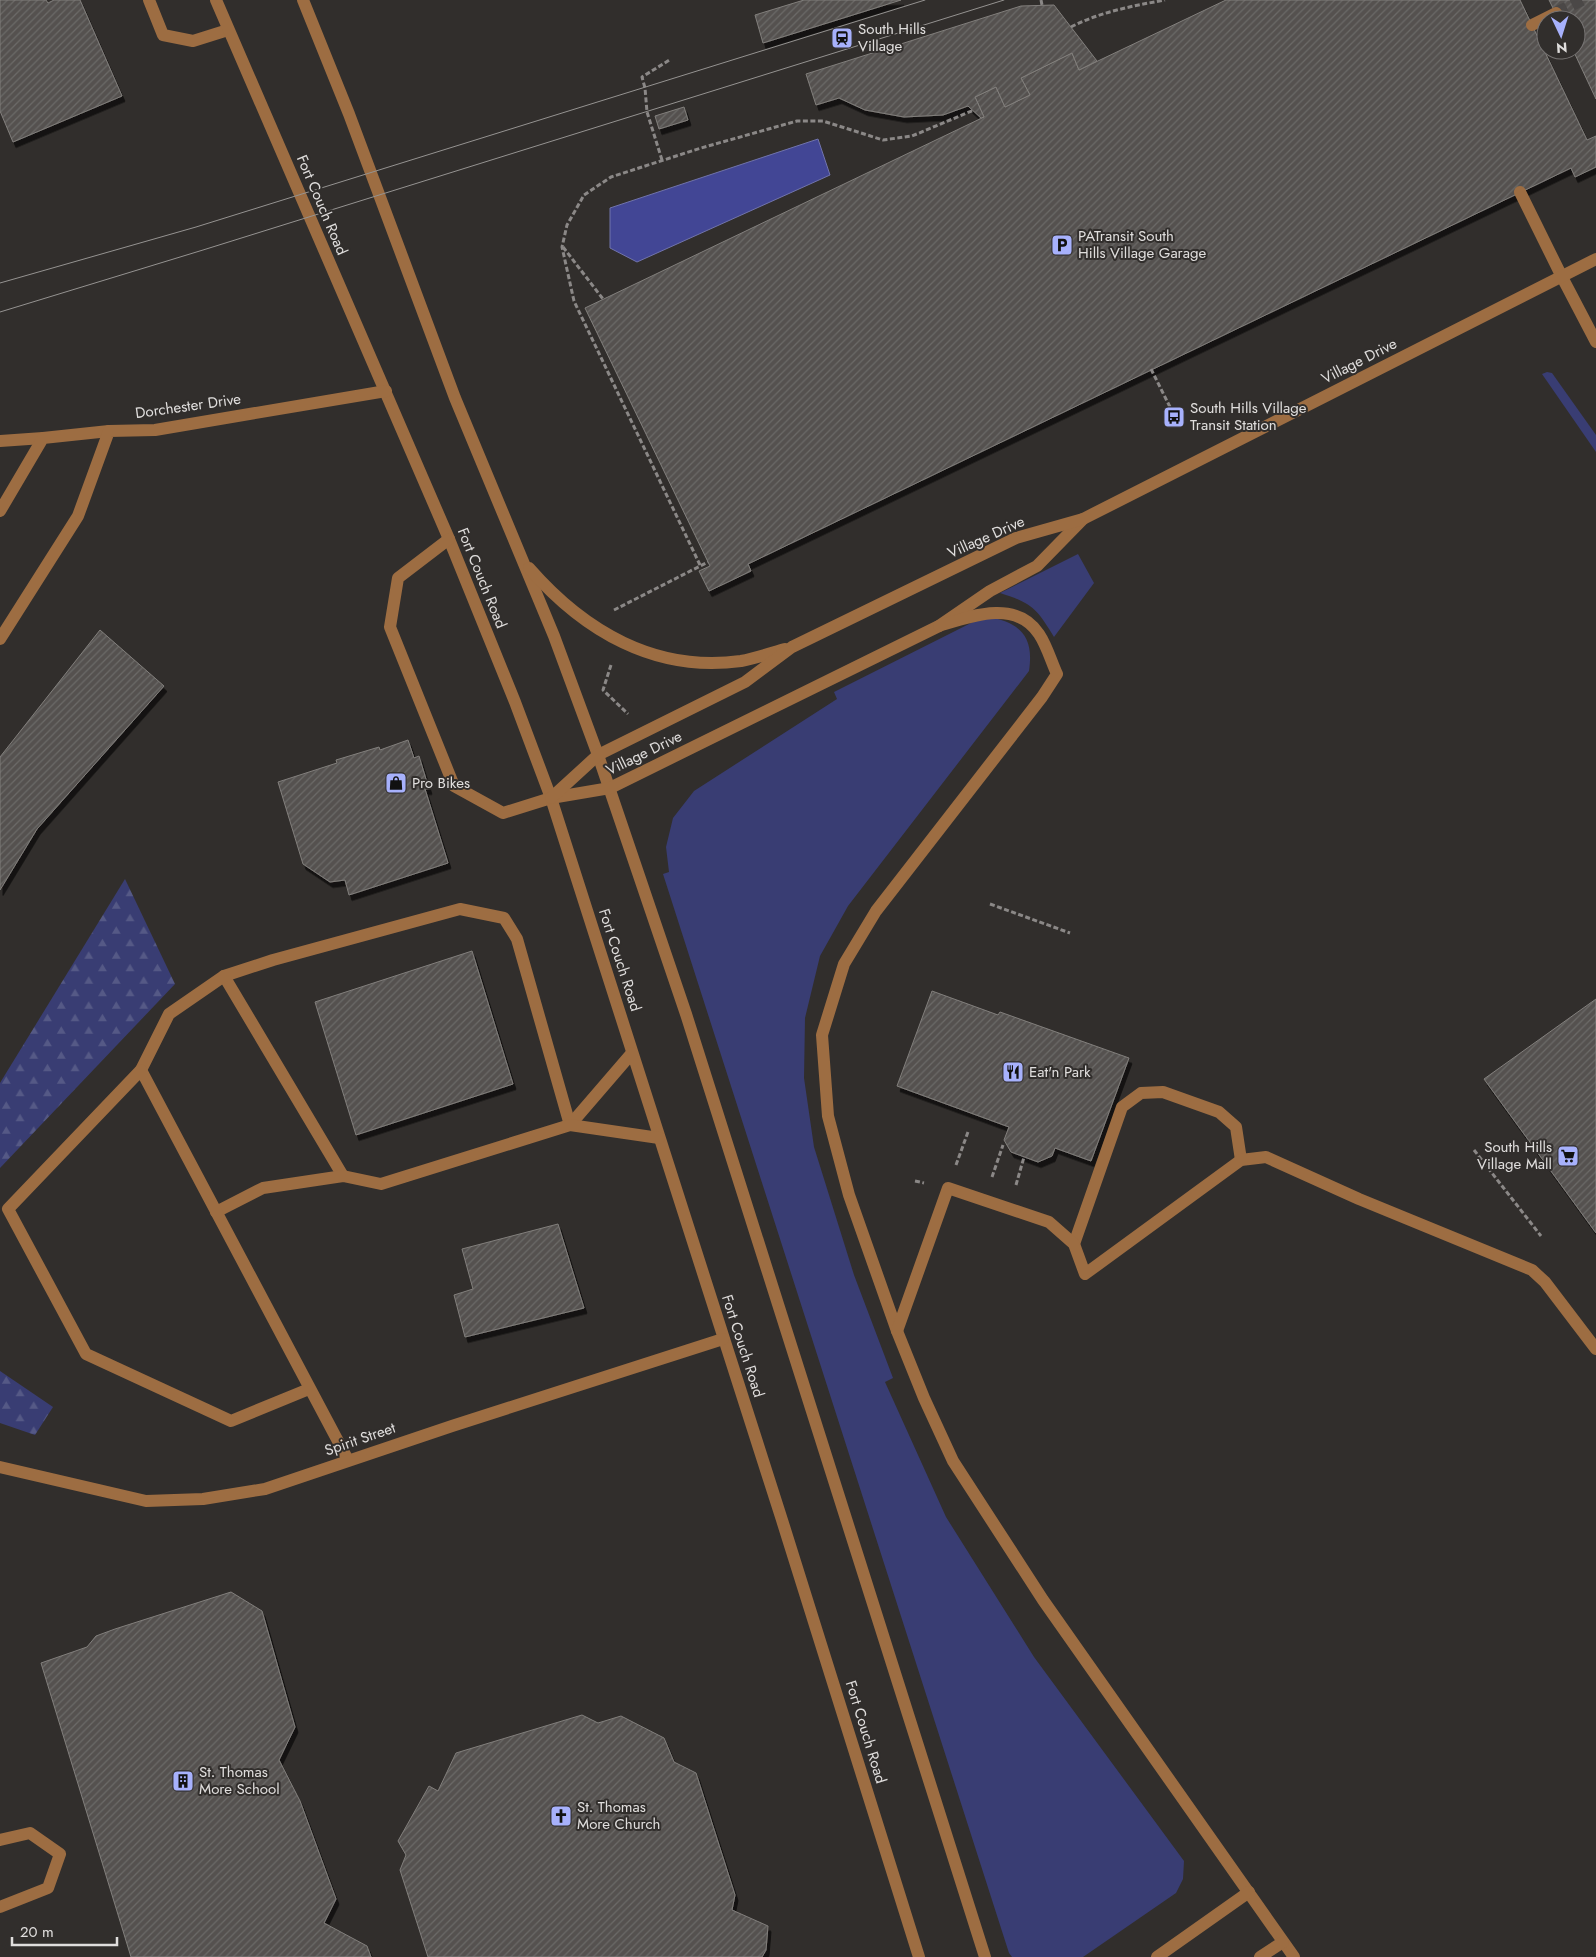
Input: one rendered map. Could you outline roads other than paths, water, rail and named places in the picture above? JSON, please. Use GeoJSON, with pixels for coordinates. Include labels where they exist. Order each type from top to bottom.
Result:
{"type":"FeatureCollection","features":[{"type":"Feature","properties":{"kind":"street"},"geometry":{"type":"LineString","coordinates":[[149,0],[164,35],[193,41],[228,30]]}},
{"type":"Feature","properties":{"kind":"street","name":"Fort Couch Road"},"geometry":{"type":"LineString","coordinates":[[216,0],[449,539],[515,702],[551,798],[920,1957]]}},
{"type":"Feature","properties":{"kind":"street"},"geometry":{"type":"LineString","coordinates":[[302,0],[349,114],[455,398],[554,636],[610,788],[786,1325],[985,1957]]}},
{"type":"Feature","properties":{"kind":"street"},"geometry":{"type":"LineString","coordinates":[[1532,25],[1536,23]]}},
{"type":"Feature","properties":{"kind":"street"},"geometry":{"type":"LineString","coordinates":[[1520,192],[1596,342]]}},
{"type":"Feature","properties":{"kind":"street","name":"Village Drive"},"geometry":{"type":"LineString","coordinates":[[551,798],[598,755],[745,682],[792,648],[1016,538],[1083,519],[1596,259]]}},
{"type":"Feature","properties":{"kind":"street","name":"Dorchester Drive"},"geometry":{"type":"LineString","coordinates":[[0,440],[108,431],[155,430],[386,391]]}},
{"type":"Feature","properties":{"kind":"street"},"geometry":{"type":"LineString","coordinates":[[0,639],[78,516],[108,431]]}},
{"type":"Feature","properties":{"kind":"street"},"geometry":{"type":"LineString","coordinates":[[0,511],[42,438]]}},
{"type":"Feature","properties":{"kind":"street","name":"Village Drive"},"geometry":{"type":"LineString","coordinates":[[551,798],[610,788],[939,626],[990,591],[1037,566],[1083,519]]}},
{"type":"Feature","properties":{"kind":"street"},"geometry":{"type":"LineString","coordinates":[[449,539],[398,578],[390,627],[454,786],[503,813],[551,798]]}},
{"type":"Feature","properties":{"kind":"street"},"geometry":{"type":"LineString","coordinates":[[521,558],[551,593],[575,614],[598,629],[629,645],[650,653],[694,663],[719,663],[742,660],[792,648]]}},
{"type":"Feature","properties":{"kind":"street"},"geometry":{"type":"LineString","coordinates":[[939,626],[976,615],[994,612],[1022,618],[1039,634],[1057,674],[1042,697],[876,911],[844,964],[822,1035],[828,1116],[849,1195],[897,1331],[924,1398],[953,1461],[1048,1607],[1294,1957]]}},
{"type":"Feature","properties":{"kind":"street"},"geometry":{"type":"LineString","coordinates":[[309,1389],[231,1421],[86,1354],[8,1209],[141,1070],[170,1014],[224,976],[273,960],[460,909],[504,918],[517,938],[570,1125]]}},
{"type":"Feature","properties":{"kind":"street"},"geometry":{"type":"LineString","coordinates":[[224,976],[343,1176]]}},
{"type":"Feature","properties":{"kind":"street"},"geometry":{"type":"LineString","coordinates":[[570,1125],[632,1053]]}},
{"type":"Feature","properties":{"kind":"street"},"geometry":{"type":"LineString","coordinates":[[141,1070],[348,1460]]}},
{"type":"Feature","properties":{"kind":"street"},"geometry":{"type":"LineString","coordinates":[[1074,1244],[1122,1107],[1141,1093],[1163,1092],[1219,1112],[1236,1126],[1241,1160]]}},
{"type":"Feature","properties":{"kind":"street"},"geometry":{"type":"LineString","coordinates":[[216,1212],[263,1188],[343,1176],[381,1184],[570,1125],[659,1138]]}},
{"type":"Feature","properties":{"kind":"street"},"geometry":{"type":"LineString","coordinates":[[897,1331],[948,1188],[1049,1222],[1074,1244],[1085,1274],[1241,1160],[1266,1157],[1359,1199],[1532,1270],[1545,1282],[1596,1349]]}},
{"type":"Feature","properties":{"kind":"street","name":"Spirit Street"},"geometry":{"type":"LineString","coordinates":[[0,1467],[146,1501],[203,1499],[265,1488],[723,1338]]}},
{"type":"Feature","properties":{"kind":"street"},"geometry":{"type":"LineString","coordinates":[[0,1840],[30,1832],[60,1854],[48,1888],[0,1907]]}},
{"type":"Feature","properties":{"kind":"street"},"geometry":{"type":"LineString","coordinates":[[1157,1957],[1249,1892]]}},
{"type":"Feature","properties":{"kind":"street"},"geometry":{"type":"LineString","coordinates":[[1260,1957],[1283,1942]]}},
{"type":"Feature","properties":{"kind":"tunnel"},"geometry":{"type":"LineString","coordinates":[[1562,10],[1582,0]]}},
{"type":"Feature","properties":{"kind":"tram line"},"geometry":{"type":"LineString","coordinates":[[0,283],[196,227],[925,0]]}},
{"type":"Feature","properties":{"kind":"tram line"},"geometry":{"type":"LineString","coordinates":[[0,312],[1004,0]]}},
{"type":"Feature","properties":{"kind":"place","name":"South Hills Village"},"geometry":{"type":"Point","coordinates":[842,38]}},
{"type":"Feature","properties":{"kind":"place","name":"PATransit South Hills Village Garage"},"geometry":{"type":"Point","coordinates":[1062,245]}},
{"type":"Feature","properties":{"kind":"place","name":"South Hills Village Transit Station"},"geometry":{"type":"Point","coordinates":[1174,417]}},
{"type":"Feature","properties":{"kind":"place","name":"Pro Bikes"},"geometry":{"type":"Point","coordinates":[396,783]}},
{"type":"Feature","properties":{"kind":"place","name":"Eat'n Park"},"geometry":{"type":"Point","coordinates":[1013,1072]}},
{"type":"Feature","properties":{"kind":"place","name":"South Hills Village Mall"},"geometry":{"type":"Point","coordinates":[1568,1156]}},
{"type":"Feature","properties":{"kind":"place","name":"St. Thomas More School"},"geometry":{"type":"Point","coordinates":[183,1781]}},
{"type":"Feature","properties":{"kind":"place","name":"St. Thomas More Church"},"geometry":{"type":"Point","coordinates":[561,1816]}}]}
